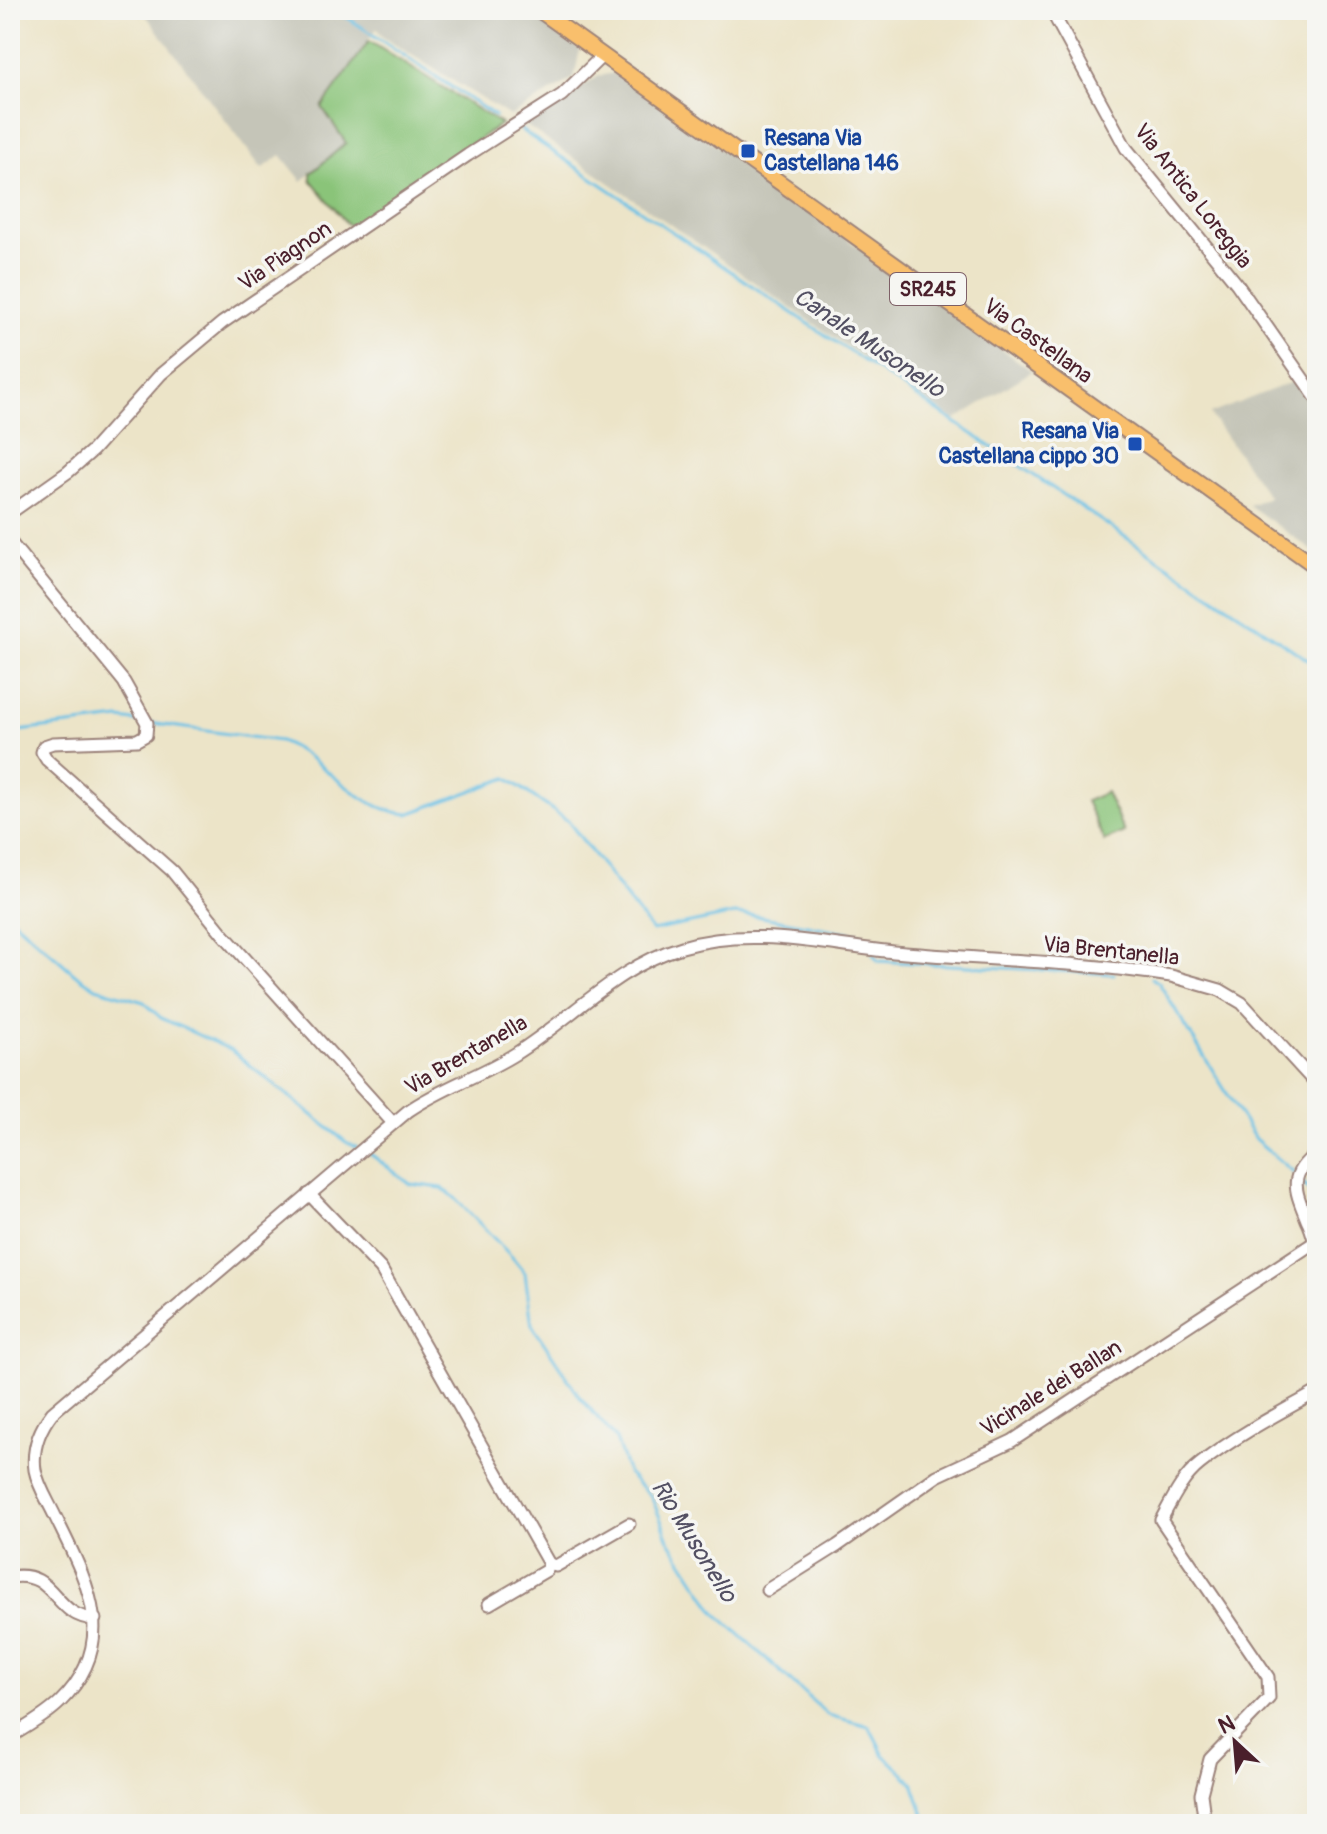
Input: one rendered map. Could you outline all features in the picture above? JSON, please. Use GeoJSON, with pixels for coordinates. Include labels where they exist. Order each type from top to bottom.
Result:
{"type":"FeatureCollection","features":[{"type":"Feature","properties":{"kind":"main road","name":"Via Castellana"},"geometry":{"type":"LineString","coordinates":[[539,10],[1317,567]]}},
{"type":"Feature","properties":{"kind":"street","name":"Via Antica Loreggia"},"geometry":{"type":"LineString","coordinates":[[1051,10],[1126,148],[1237,284],[1317,399]]}},
{"type":"Feature","properties":{"kind":"street","name":"Via Piagnon"},"geometry":{"type":"LineString","coordinates":[[10,513],[68,472],[93,450],[161,374],[222,323],[468,155],[562,95],[602,56]]}},
{"type":"Feature","properties":{"kind":"street"},"geometry":{"type":"LineString","coordinates":[[10,542],[124,682],[147,723],[146,735],[137,740],[53,743],[44,746],[42,752],[47,760],[172,871],[223,934],[393,1123]]}},
{"type":"Feature","properties":{"kind":"street","name":"Via Brentanella"},"geometry":{"type":"LineString","coordinates":[[10,1737],[48,1712],[73,1687],[91,1651],[95,1619],[93,1603],[84,1576],[37,1478],[35,1450],[41,1429],[52,1413],[393,1123],[429,1097],[514,1055],[643,962],[686,945],[740,936],[868,950],[1140,972],[1183,979],[1220,990],[1242,1003],[1317,1085]]}},
{"type":"Feature","properties":{"kind":"street","name":"Vicinale dei Ballan"},"geometry":{"type":"LineString","coordinates":[[767,1590],[849,1538],[937,1476],[1012,1441],[1218,1303],[1316,1246],[1295,1188],[1297,1177],[1307,1160],[1317,1153]]}},
{"type":"Feature","properties":{"kind":"street"},"geometry":{"type":"LineString","coordinates":[[309,1194],[381,1269],[549,1564],[556,1566],[629,1524]]}},
{"type":"Feature","properties":{"kind":"street"},"geometry":{"type":"LineString","coordinates":[[1205,1824],[1201,1794],[1210,1759],[1269,1698],[1268,1677],[1161,1520],[1180,1486],[1199,1465],[1317,1392]]}},
{"type":"Feature","properties":{"kind":"street"},"geometry":{"type":"LineString","coordinates":[[489,1604],[547,1570],[549,1564]]}},
{"type":"Feature","properties":{"kind":"street"},"geometry":{"type":"LineString","coordinates":[[10,1577],[31,1577],[50,1589],[69,1612],[85,1619],[95,1619]]}},
{"type":"Feature","properties":{"kind":"shaded area"},"geometry":{"type":"Polygon","coordinates":[[[142,10],[526,10],[580,49],[574,78],[510,116],[383,37],[377,28],[322,107],[346,143],[302,181],[281,155],[262,169],[142,10]]]}},
{"type":"Feature","properties":{"kind":"shaded area"},"geometry":{"type":"Polygon","coordinates":[[[614,73],[1032,371],[955,420],[524,124],[599,76],[614,73]]]}},
{"type":"Feature","properties":{"kind":"shaded area"},"geometry":{"type":"Polygon","coordinates":[[[1297,380],[1317,407],[1317,554],[1249,505],[1269,497],[1210,414],[1297,380]]]}},
{"type":"Feature","properties":{"kind":"green space"},"geometry":{"type":"Polygon","coordinates":[[[369,41],[501,124],[352,226],[347,224],[311,180],[311,173],[346,143],[322,107],[369,41]]]}},
{"type":"Feature","properties":{"kind":"green space"},"geometry":{"type":"Polygon","coordinates":[[[1106,792],[1124,832],[1104,841],[1086,801],[1106,792]]]}},
{"type":"Feature","properties":{"kind":"waterway","name":"Canale Musonello"},"geometry":{"type":"LineString","coordinates":[[336,10],[495,116]]}},
{"type":"Feature","properties":{"kind":"waterway","name":"Canale Musonello"},"geometry":{"type":"LineString","coordinates":[[521,130],[1317,666]]}},
{"type":"Feature","properties":{"kind":"waterway"},"geometry":{"type":"LineString","coordinates":[[10,732],[120,719],[141,722]]}},
{"type":"Feature","properties":{"kind":"waterway"},"geometry":{"type":"LineString","coordinates":[[149,723],[280,741],[297,749],[372,804],[408,814],[507,778],[568,821],[652,931],[734,914],[862,935],[869,946]]}},
{"type":"Feature","properties":{"kind":"waterway","name":"Rio Musonello"},"geometry":{"type":"LineString","coordinates":[[10,917],[75,974],[96,988],[144,1002],[161,1018],[231,1050],[356,1147]]}},
{"type":"Feature","properties":{"kind":"waterway"},"geometry":{"type":"LineString","coordinates":[[873,954],[878,961],[1114,974]]}},
{"type":"Feature","properties":{"kind":"waterway"},"geometry":{"type":"LineString","coordinates":[[1152,978],[1159,983],[1255,1139],[1296,1174]]}},
{"type":"Feature","properties":{"kind":"waterway","name":"Rio Musonello"},"geometry":{"type":"LineString","coordinates":[[369,1153],[410,1184],[442,1188],[512,1257],[525,1273],[532,1325],[580,1397],[616,1439],[628,1474],[651,1496],[670,1542],[716,1613],[828,1715],[869,1726],[884,1755],[913,1783],[927,1824]]}},
{"type":"Feature","properties":{"kind":"waterway"},"geometry":{"type":"LineString","coordinates":[[1300,1179],[1315,1199],[1317,1208]]}},
{"type":"Feature","properties":{"kind":"railway"},"geometry":{"type":"LineString","coordinates":[[1306,10],[1317,19]]}},
{"type":"Feature","properties":{"kind":"place","name":"Resana Via Castellana 146"},"geometry":{"type":"Point","coordinates":[748,151]}},
{"type":"Feature","properties":{"kind":"place","name":"Resana Via Castellana cippo 30"},"geometry":{"type":"Point","coordinates":[1135,444]}}]}
